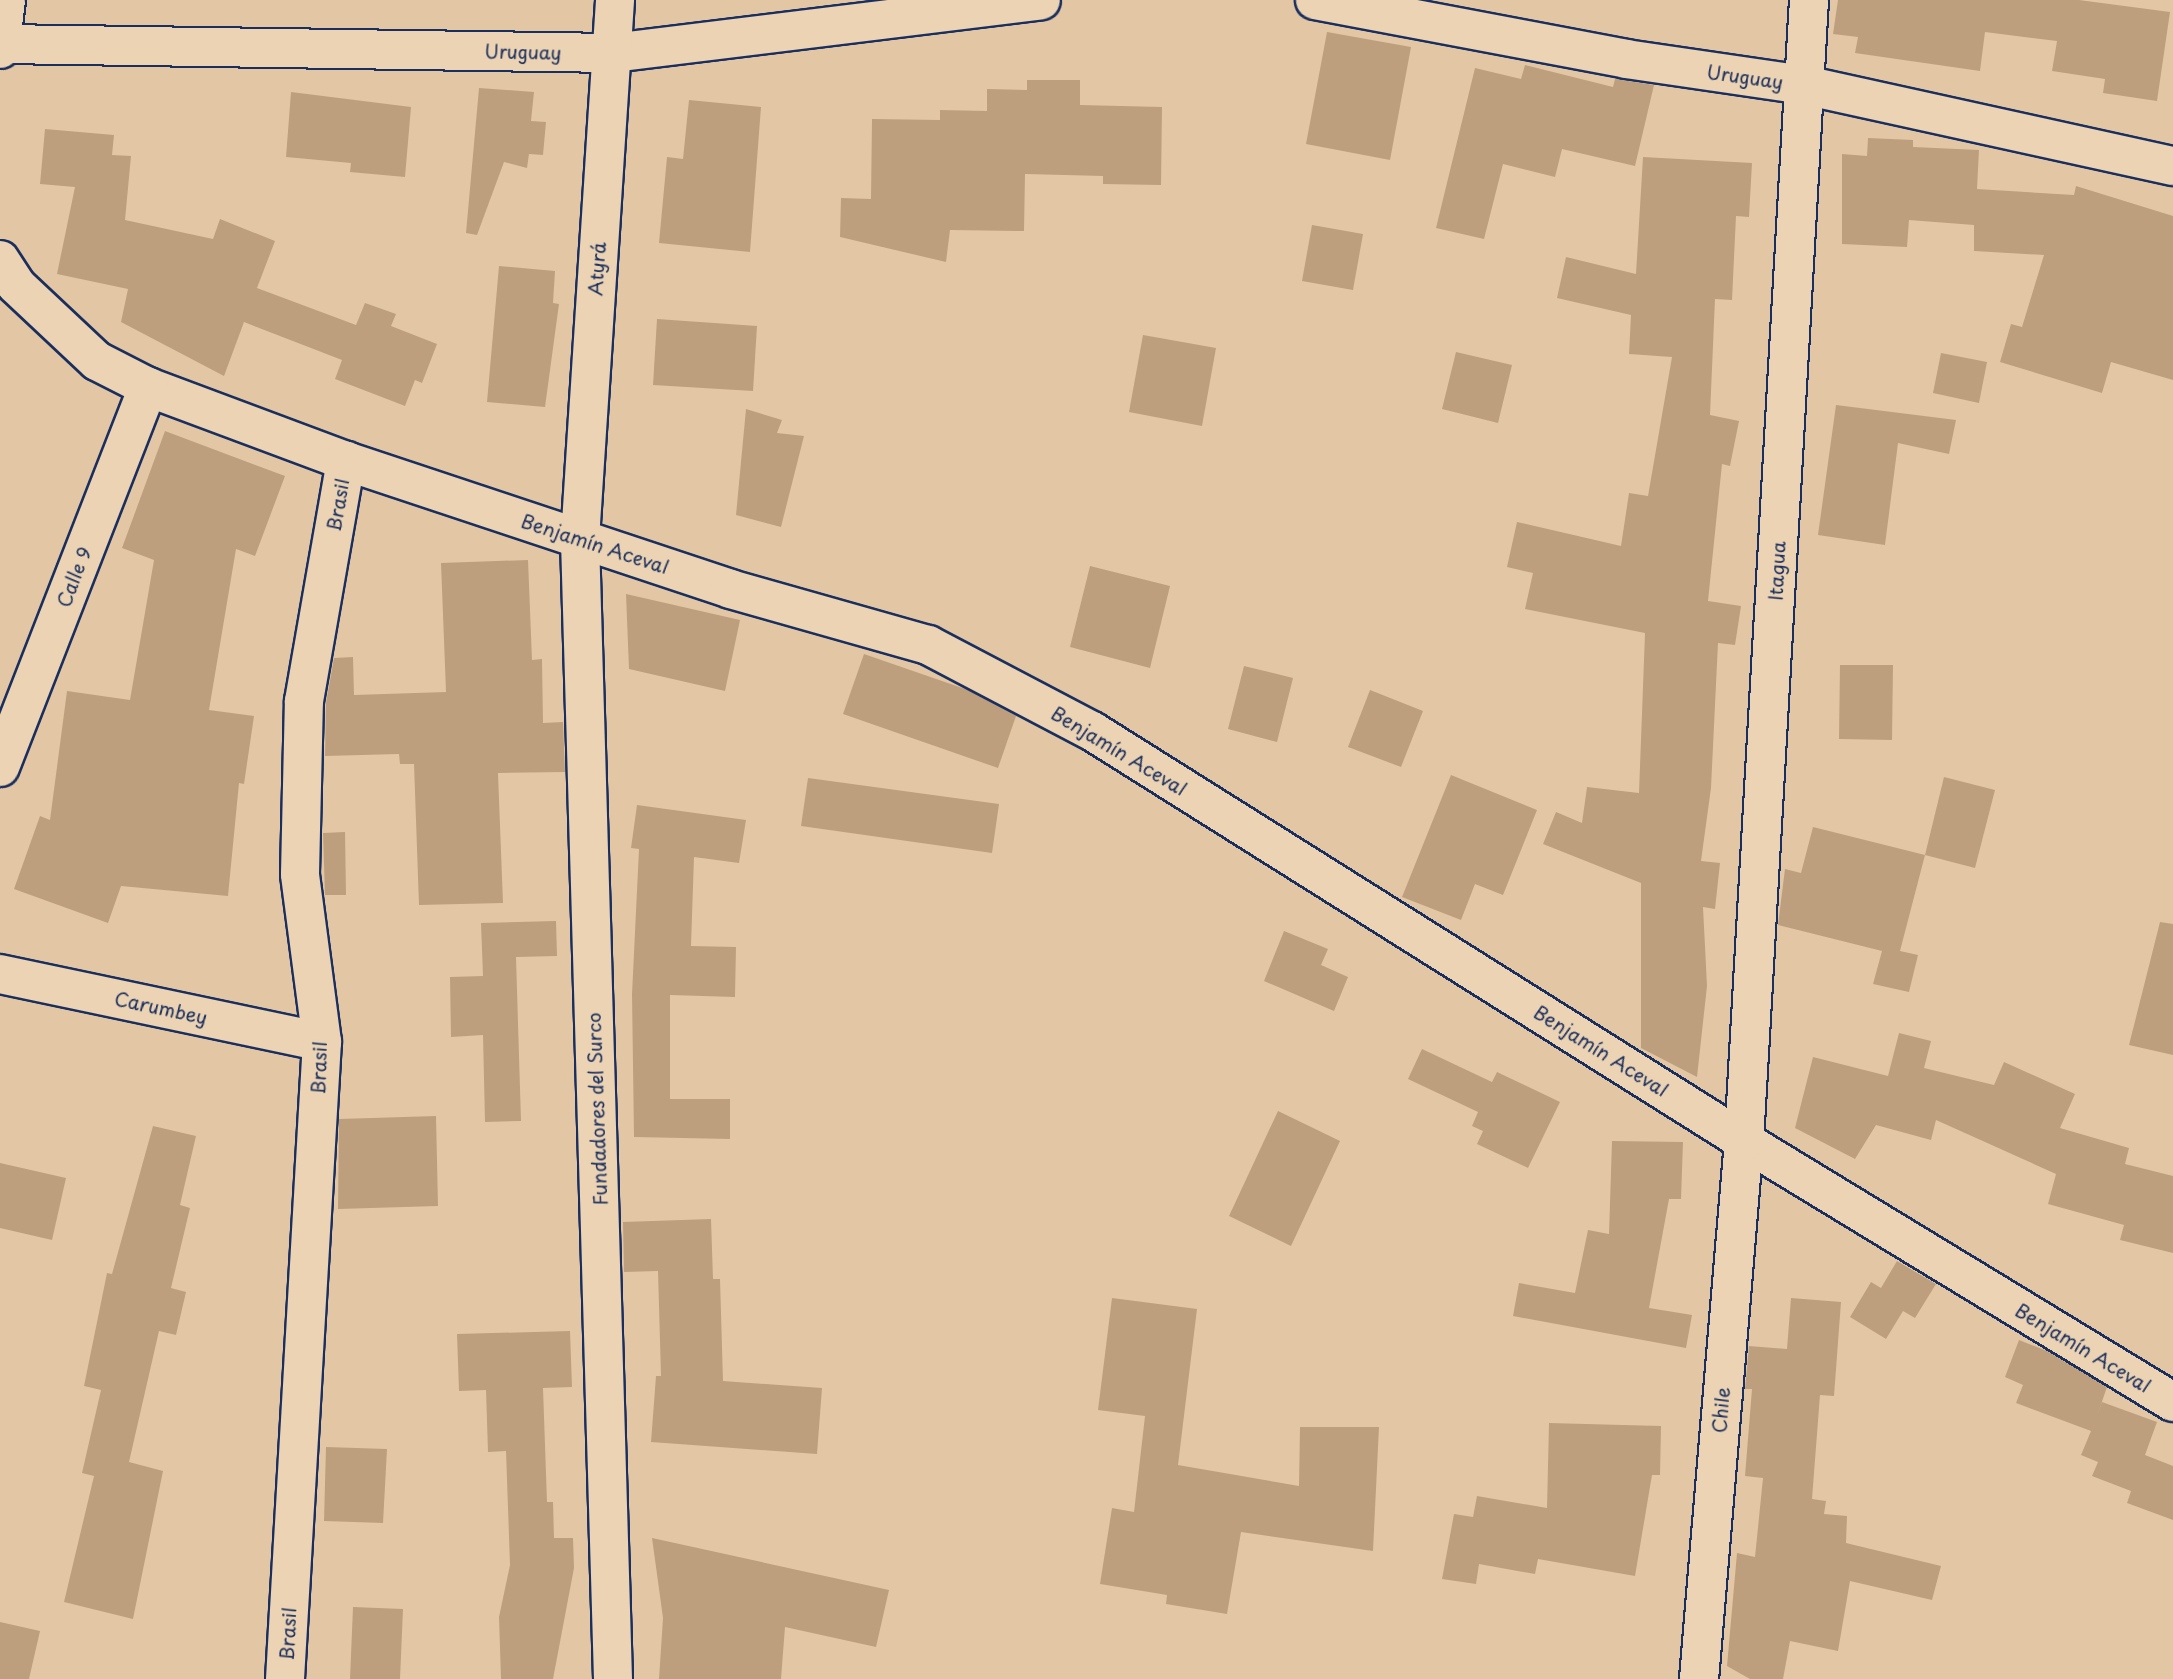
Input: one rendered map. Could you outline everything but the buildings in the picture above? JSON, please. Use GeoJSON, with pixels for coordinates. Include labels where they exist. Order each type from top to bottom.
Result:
{"type":"FeatureCollection","features":[{"type":"Feature","properties":{"kind":"street"},"geometry":{"type":"LineString","coordinates":[[1,46],[6,0]]}},
{"type":"Feature","properties":{"kind":"street","name":"Atyrá"},"geometry":{"type":"LineString","coordinates":[[580,539],[615,0]]}},
{"type":"Feature","properties":{"kind":"street","name":"Uruguay"},"geometry":{"type":"LineString","coordinates":[[1,46],[612,53],[1041,0]]}},
{"type":"Feature","properties":{"kind":"street","name":"Uruguay"},"geometry":{"type":"LineString","coordinates":[[1315,0],[1626,59],[1804,85],[2173,166]]}},
{"type":"Feature","properties":{"kind":"street","name":"Itagua"},"geometry":{"type":"LineString","coordinates":[[1744,1141],[1809,0]]}},
{"type":"Feature","properties":{"kind":"street","name":"Benjamín Aceval"},"geometry":{"type":"LineString","coordinates":[[0,260],[16,285],[97,361],[148,387],[346,461],[730,589],[928,645],[1092,732],[1744,1141],[2173,1402]]}},
{"type":"Feature","properties":{"kind":"street","name":"Calle 9"},"geometry":{"type":"LineString","coordinates":[[0,767],[148,387]]}},
{"type":"Feature","properties":{"kind":"street","name":"Brasil"},"geometry":{"type":"LineString","coordinates":[[285,1679],[321,1042],[300,874],[304,701],[346,461]]}},
{"type":"Feature","properties":{"kind":"street","name":"Fundadores del Surco"},"geometry":{"type":"LineString","coordinates":[[580,539],[613,1679]]}},
{"type":"Feature","properties":{"kind":"street","name":"Carumbey"},"geometry":{"type":"LineString","coordinates":[[0,974],[321,1042]]}},
{"type":"Feature","properties":{"kind":"street","name":"Chile"},"geometry":{"type":"LineString","coordinates":[[1699,1679],[1744,1141]]}}]}
